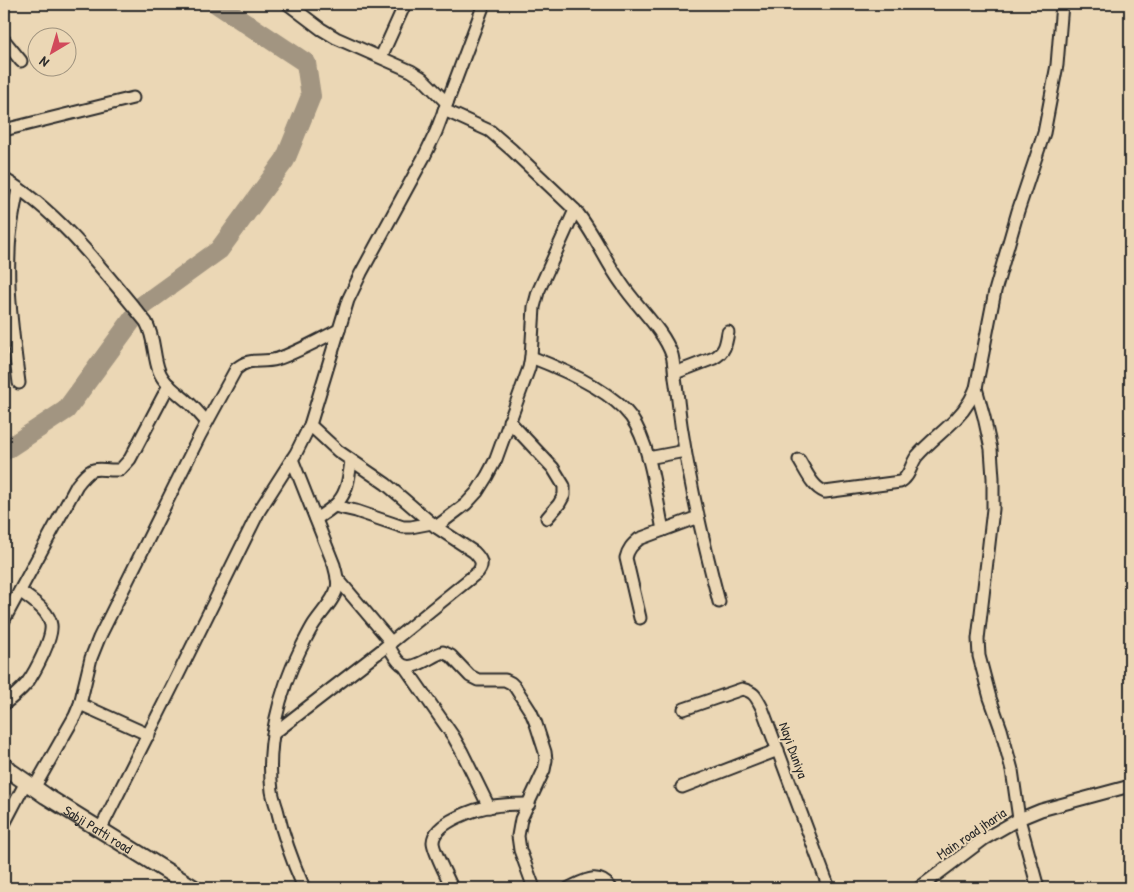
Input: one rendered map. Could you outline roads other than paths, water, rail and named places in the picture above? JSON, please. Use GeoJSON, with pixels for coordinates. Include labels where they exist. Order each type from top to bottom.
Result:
{"type":"FeatureCollection","features":[{"type":"Feature","properties":{"kind":"main road","name":"Sabji Patti road"},"geometry":{"type":"LineString","coordinates":[[4,765],[30,785],[194,888]]}},
{"type":"Feature","properties":{"kind":"street"},"geometry":{"type":"LineString","coordinates":[[288,4],[336,38],[411,71],[422,78],[446,106],[490,131],[512,150],[582,219],[622,285],[660,332],[673,357],[686,451],[698,517],[719,602]]}},
{"type":"Feature","properties":{"kind":"street"},"geometry":{"type":"LineString","coordinates":[[381,58],[405,4]]}},
{"type":"Feature","properties":{"kind":"street"},"geometry":{"type":"LineString","coordinates":[[100,830],[259,511],[292,459],[310,425],[348,300],[436,132],[484,4]]}},
{"type":"Feature","properties":{"kind":"street"},"geometry":{"type":"LineString","coordinates":[[799,460],[815,485],[825,492],[900,482],[906,478],[911,464],[916,457],[970,401],[976,388],[995,290],[1018,211],[1044,133],[1057,65],[1062,4]]}},
{"type":"Feature","properties":{"kind":"street"},"geometry":{"type":"LineString","coordinates":[[4,40],[21,61]]}},
{"type":"Feature","properties":{"kind":"street"},"geometry":{"type":"LineString","coordinates":[[4,130],[133,98]]}},
{"type":"Feature","properties":{"kind":"street"},"geometry":{"type":"LineString","coordinates":[[4,179],[40,205],[65,228],[146,322],[153,338],[158,370],[162,378],[207,422]]}},
{"type":"Feature","properties":{"kind":"street"},"geometry":{"type":"LineString","coordinates":[[18,189],[10,229],[8,260],[19,383]]}},
{"type":"Feature","properties":{"kind":"street"},"geometry":{"type":"LineString","coordinates":[[334,506],[351,509],[403,527],[434,525],[460,509],[477,492],[496,459],[528,368],[531,357],[534,307],[538,292],[575,210]]}},
{"type":"Feature","properties":{"kind":"street"},"geometry":{"type":"LineString","coordinates":[[4,824],[75,716],[80,704],[91,658],[99,638],[207,422],[236,369],[248,361],[274,360],[290,354],[339,330]]}},
{"type":"Feature","properties":{"kind":"street"},"geometry":{"type":"LineString","coordinates":[[675,373],[720,355],[726,346],[728,332]]}},
{"type":"Feature","properties":{"kind":"street"},"geometry":{"type":"LineString","coordinates":[[531,357],[583,380],[611,398],[632,419],[648,458],[663,530]]}},
{"type":"Feature","properties":{"kind":"street"},"geometry":{"type":"LineString","coordinates":[[4,620],[77,485],[91,470],[120,470],[125,465],[170,385]]}},
{"type":"Feature","properties":{"kind":"street"},"geometry":{"type":"LineString","coordinates":[[976,388],[991,449],[994,478],[994,509],[978,639],[979,656],[1012,770],[1019,819],[1038,888]]}},
{"type":"Feature","properties":{"kind":"street"},"geometry":{"type":"LineString","coordinates":[[509,421],[553,468],[564,486],[564,495],[547,518]]}},
{"type":"Feature","properties":{"kind":"street"},"geometry":{"type":"LineString","coordinates":[[273,734],[390,643],[482,568],[480,557],[434,525],[386,484],[351,461],[310,425]]}},
{"type":"Feature","properties":{"kind":"street"},"geometry":{"type":"LineString","coordinates":[[648,458],[686,451]]}},
{"type":"Feature","properties":{"kind":"street"},"geometry":{"type":"LineString","coordinates":[[292,459],[337,578],[337,588],[332,598],[312,626],[291,669],[273,734],[271,762],[272,791],[281,828],[304,888]]}},
{"type":"Feature","properties":{"kind":"street"},"geometry":{"type":"LineString","coordinates":[[316,519],[334,506],[342,496],[347,486],[351,461]]}},
{"type":"Feature","properties":{"kind":"street"},"geometry":{"type":"LineString","coordinates":[[640,618],[626,558],[627,551],[638,539],[698,517]]}},
{"type":"Feature","properties":{"kind":"street"},"geometry":{"type":"LineString","coordinates":[[337,578],[390,643],[399,663],[409,667],[415,666],[442,652],[451,656],[470,676],[478,680],[504,680],[510,682],[531,712],[546,760],[544,770],[521,819],[518,836],[520,850],[534,888]]}},
{"type":"Feature","properties":{"kind":"street"},"geometry":{"type":"LineString","coordinates":[[4,704],[28,682],[51,633],[51,624],[44,611],[20,591]]}},
{"type":"Feature","properties":{"kind":"street"},"geometry":{"type":"LineString","coordinates":[[405,666],[453,736],[489,807]]}},
{"type":"Feature","properties":{"kind":"street","name":"Nayi Duniya"},"geometry":{"type":"LineString","coordinates":[[684,709],[742,689],[750,691],[756,696],[778,750],[828,888]]}},
{"type":"Feature","properties":{"kind":"street"},"geometry":{"type":"LineString","coordinates":[[80,704],[149,735]]}},
{"type":"Feature","properties":{"kind":"street"},"geometry":{"type":"LineString","coordinates":[[682,787],[778,750]]}},
{"type":"Feature","properties":{"kind":"street","name":"Main road jharia"},"geometry":{"type":"LineString","coordinates":[[918,888],[984,839],[1019,819],[1041,810],[1130,786]]}},
{"type":"Feature","properties":{"kind":"street"},"geometry":{"type":"LineString","coordinates":[[452,888],[434,848],[433,841],[436,834],[448,823],[468,812],[489,807],[529,804]]}},
{"type":"Feature","properties":{"kind":"street"},"geometry":{"type":"LineString","coordinates":[[569,888],[594,878],[605,881],[611,888]]}},
{"type":"Feature","properties":{"kind":"waterway"},"geometry":{"type":"LineString","coordinates":[[4,451],[66,410],[143,305],[219,250],[285,160],[311,96],[306,63],[217,4]]}}]}
